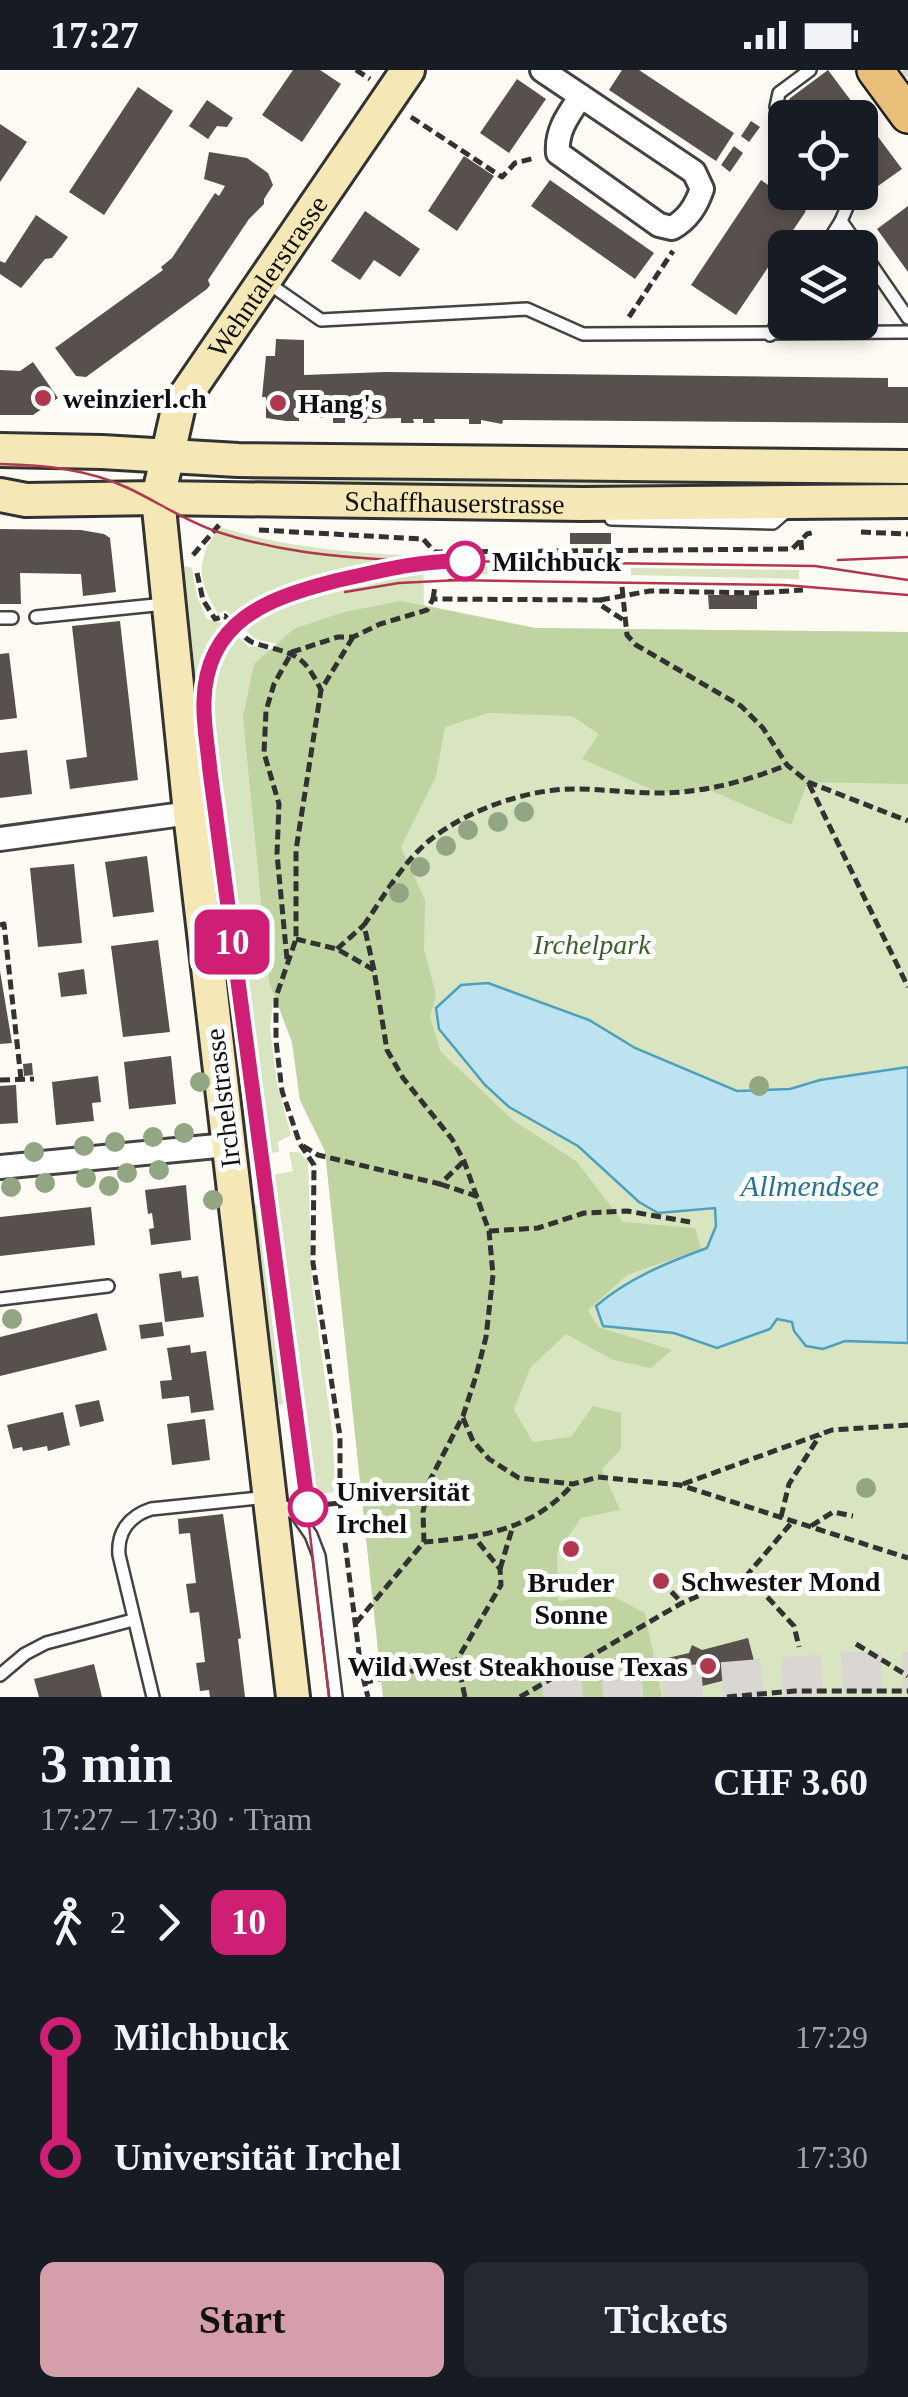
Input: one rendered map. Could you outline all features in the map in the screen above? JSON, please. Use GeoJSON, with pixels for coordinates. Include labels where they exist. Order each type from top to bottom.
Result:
{"type":"FeatureCollection","features":[{"type":"Feature","properties":{"kind":"main road"},"geometry":{"type":"LineString","coordinates":[[875,70],[908,115]]}},
{"type":"Feature","properties":{"kind":"main road"},"geometry":{"type":"LineString","coordinates":[[900,70],[908,81]]}},
{"type":"Feature","properties":{"kind":"street","name":"Wehntalerstrasse"},"geometry":{"type":"LineString","coordinates":[[158,498],[179,405],[408,70]]}},
{"type":"Feature","properties":{"kind":"street"},"geometry":{"type":"LineString","coordinates":[[542,70],[581,96],[694,172],[702,188],[696,205],[682,222],[672,228],[659,225],[558,153],[562,125],[581,96]]}},
{"type":"Feature","properties":{"kind":"street","name":"Schaffhauserstrasse"},"geometry":{"type":"LineString","coordinates":[[0,450],[166,457],[908,467]]}},
{"type":"Feature","properties":{"kind":"street","name":"Schaffhauserstrasse"},"geometry":{"type":"LineString","coordinates":[[0,495],[26,500],[238,498],[583,504],[908,501]]}},
{"type":"Feature","properties":{"kind":"street","name":"Irchelstrasse"},"geometry":{"type":"LineString","coordinates":[[158,498],[227,1145],[293,1697]]}},
{"type":"Feature","properties":{"kind":"street"},"geometry":{"type":"LineString","coordinates":[[0,839],[190,813]]}},
{"type":"Feature","properties":{"kind":"street"},"geometry":{"type":"LineString","coordinates":[[0,1167],[227,1145]]}},
{"type":"Feature","properties":{"kind":"lane"},"geometry":{"type":"LineString","coordinates":[[778,100],[779,93],[810,70]]}},
{"type":"Feature","properties":{"kind":"lane"},"geometry":{"type":"LineString","coordinates":[[835,230],[846,210]]}},
{"type":"Feature","properties":{"kind":"lane"},"geometry":{"type":"LineString","coordinates":[[841,221],[847,230]]}},
{"type":"Feature","properties":{"kind":"lane"},"geometry":{"type":"LineString","coordinates":[[878,274],[908,318]]}},
{"type":"Feature","properties":{"kind":"lane"},"geometry":{"type":"LineString","coordinates":[[264,281],[321,320],[527,309],[583,334],[768,335]]}},
{"type":"Feature","properties":{"kind":"lane"},"geometry":{"type":"LineString","coordinates":[[878,333],[908,332]]}},
{"type":"Feature","properties":{"kind":"lane"},"geometry":{"type":"LineString","coordinates":[[238,498],[283,515]]}},
{"type":"Feature","properties":{"kind":"lane"},"geometry":{"type":"LineString","coordinates":[[546,519],[583,504]]}},
{"type":"Feature","properties":{"kind":"lane"},"geometry":{"type":"LineString","coordinates":[[36,618],[170,603]]}},
{"type":"Feature","properties":{"kind":"lane"},"geometry":{"type":"LineString","coordinates":[[0,1299],[108,1286]]}},
{"type":"Feature","properties":{"kind":"lane"},"geometry":{"type":"LineString","coordinates":[[153,1697],[119,1555],[124,1528],[144,1511],[269,1497],[297,1515],[317,1546],[336,1697]]}},
{"type":"Feature","properties":{"kind":"lane"},"geometry":{"type":"LineString","coordinates":[[0,1675],[40,1645],[133,1620]]}},
{"type":"Feature","properties":{"kind":"path"},"geometry":{"type":"LineString","coordinates":[[356,70],[370,79]]}},
{"type":"Feature","properties":{"kind":"path"},"geometry":{"type":"LineString","coordinates":[[408,115],[502,177],[516,163],[558,153]]}},
{"type":"Feature","properties":{"kind":"path"},"geometry":{"type":"LineString","coordinates":[[617,336],[674,250],[672,228]]}},
{"type":"Feature","properties":{"kind":"path"},"geometry":{"type":"LineString","coordinates":[[218,526],[193,555],[203,600],[216,620],[225,616],[252,643],[292,652],[338,637],[354,637],[380,624],[427,610],[435,586]]}},
{"type":"Feature","properties":{"kind":"path"},"geometry":{"type":"LineString","coordinates":[[254,530],[423,540],[435,552],[792,549],[807,534]]}},
{"type":"Feature","properties":{"kind":"path"},"geometry":{"type":"LineString","coordinates":[[857,532],[908,534]]}},
{"type":"Feature","properties":{"kind":"path"},"geometry":{"type":"LineString","coordinates":[[801,540],[802,555]]}},
{"type":"Feature","properties":{"kind":"path"},"geometry":{"type":"LineString","coordinates":[[622,587],[627,635],[636,645],[741,706],[762,728],[787,765],[808,782],[908,821]]}},
{"type":"Feature","properties":{"kind":"path"},"geometry":{"type":"LineString","coordinates":[[432,599],[600,600],[650,591],[803,590]]}},
{"type":"Feature","properties":{"kind":"path"},"geometry":{"type":"LineString","coordinates":[[600,600],[599,604],[625,621]]}},
{"type":"Feature","properties":{"kind":"path"},"geometry":{"type":"LineString","coordinates":[[354,637],[321,690],[296,850],[296,939],[276,996],[276,1041],[282,1091],[300,1144],[314,1165],[313,1263],[340,1436],[340,1503],[368,1697]]}},
{"type":"Feature","properties":{"kind":"path"},"geometry":{"type":"LineString","coordinates":[[292,652],[314,674],[321,690]]}},
{"type":"Feature","properties":{"kind":"path"},"geometry":{"type":"LineString","coordinates":[[287,962],[277,854],[279,804],[264,753],[266,711],[274,684],[292,652]]}},
{"type":"Feature","properties":{"kind":"path"},"geometry":{"type":"LineString","coordinates":[[337,949],[364,925],[408,862],[430,840],[480,811],[520,798],[569,789],[660,793],[707,789],[787,765]]}},
{"type":"Feature","properties":{"kind":"path"},"geometry":{"type":"LineString","coordinates":[[808,782],[908,987]]}},
{"type":"Feature","properties":{"kind":"path"},"geometry":{"type":"LineString","coordinates":[[0,925],[4,924],[20,1079]]}},
{"type":"Feature","properties":{"kind":"path"},"geometry":{"type":"LineString","coordinates":[[356,1624],[424,1542],[423,1512],[429,1482],[463,1416],[486,1338],[493,1275],[489,1232],[464,1161],[387,1050],[364,925]]}},
{"type":"Feature","properties":{"kind":"path"},"geometry":{"type":"LineString","coordinates":[[296,939],[337,949],[374,970]]}},
{"type":"Feature","properties":{"kind":"path"},"geometry":{"type":"LineString","coordinates":[[0,1080],[34,1079]]}},
{"type":"Feature","properties":{"kind":"path"},"geometry":{"type":"LineString","coordinates":[[300,1144],[318,1154],[479,1197]]}},
{"type":"Feature","properties":{"kind":"path"},"geometry":{"type":"LineString","coordinates":[[440,1184],[464,1161]]}},
{"type":"Feature","properties":{"kind":"path"},"geometry":{"type":"LineString","coordinates":[[489,1232],[538,1228],[584,1213],[627,1210],[690,1222]]}},
{"type":"Feature","properties":{"kind":"path"},"geometry":{"type":"LineString","coordinates":[[463,1416],[473,1441],[489,1459],[519,1478],[573,1484],[598,1477],[680,1485],[908,1558]]}},
{"type":"Feature","properties":{"kind":"path"},"geometry":{"type":"LineString","coordinates":[[680,1485],[820,1435],[859,1426],[908,1425]]}},
{"type":"Feature","properties":{"kind":"path"},"geometry":{"type":"LineString","coordinates":[[781,1517],[789,1484],[820,1435]]}},
{"type":"Feature","properties":{"kind":"path"},"geometry":{"type":"LineString","coordinates":[[424,1542],[476,1538],[512,1529],[556,1504],[573,1484]]}},
{"type":"Feature","properties":{"kind":"path"},"geometry":{"type":"LineString","coordinates":[[811,1526],[833,1512],[854,1516]]}},
{"type":"Feature","properties":{"kind":"path"},"geometry":{"type":"LineString","coordinates":[[520,1697],[682,1604],[748,1575],[793,1521]]}},
{"type":"Feature","properties":{"kind":"path"},"geometry":{"type":"LineString","coordinates":[[465,1697],[458,1660],[481,1616],[498,1595],[500,1569],[512,1529]]}},
{"type":"Feature","properties":{"kind":"path"},"geometry":{"type":"LineString","coordinates":[[476,1538],[500,1569]]}},
{"type":"Feature","properties":{"kind":"path"},"geometry":{"type":"LineString","coordinates":[[748,1575],[794,1626],[799,1647]]}},
{"type":"Feature","properties":{"kind":"path"},"geometry":{"type":"LineString","coordinates":[[661,1581],[682,1604]]}},
{"type":"Feature","properties":{"kind":"path"},"geometry":{"type":"LineString","coordinates":[[856,1644],[908,1676]]}},
{"type":"Feature","properties":{"kind":"path"},"geometry":{"type":"LineString","coordinates":[[349,1685],[458,1660]]}},
{"type":"Feature","properties":{"kind":"path"},"geometry":{"type":"LineString","coordinates":[[728,1697],[794,1691],[908,1691]]}},
{"type":"Feature","properties":{"kind":"green space"},"geometry":{"type":"Polygon","coordinates":[[[691,475],[813,476],[813,485],[618,490],[250,488],[250,479],[598,482],[691,475]]]}},
{"type":"Feature","properties":{"kind":"green space","name":"Irchelpark"},"geometry":{"type":"Polygon","coordinates":[[[220,527],[320,548],[423,556],[424,605],[535,628],[908,632],[908,1697],[383,1697],[325,1151],[300,1100],[292,1042],[274,993],[270,1028],[277,1084],[291,1135],[278,1142],[279,1152],[255,1155],[253,1144],[243,1132],[213,878],[184,566],[192,568],[197,597],[207,619],[225,624],[249,647],[270,650],[277,644],[255,639],[226,610],[218,614],[211,602],[203,580],[203,560],[220,527]]]}},
{"type":"Feature","properties":{"kind":"green space"},"geometry":{"type":"Polygon","coordinates":[[[448,567],[615,567],[615,575],[459,574],[448,572],[448,567]]]}},
{"type":"Feature","properties":{"kind":"green space"},"geometry":{"type":"Polygon","coordinates":[[[631,568],[799,570],[799,579],[631,575],[631,568]]]}},
{"type":"Feature","properties":{"kind":"green space"},"geometry":{"type":"Polygon","coordinates":[[[401,601],[535,628],[908,632],[908,784],[808,782],[791,825],[707,789],[660,793],[582,759],[599,734],[572,716],[488,713],[445,727],[436,776],[401,847],[425,900],[424,949],[436,995],[430,1017],[441,1052],[514,1121],[576,1161],[623,1222],[695,1228],[701,1249],[627,1275],[588,1310],[598,1327],[672,1350],[651,1368],[613,1360],[566,1334],[530,1368],[514,1410],[533,1442],[571,1437],[593,1406],[621,1413],[621,1449],[602,1469],[620,1510],[581,1518],[557,1553],[558,1601],[610,1595],[645,1613],[662,1697],[383,1697],[325,1151],[300,1100],[292,1042],[269,982],[243,717],[254,664],[294,629],[344,612],[401,601]]]}},
{"type":"Feature","properties":{"kind":"green space"},"geometry":{"type":"Polygon","coordinates":[[[289,1152],[299,1152],[308,1161],[312,1286],[333,1437],[335,1492],[301,1496],[290,1404],[278,1405],[252,1205],[261,1203],[257,1178],[293,1171],[289,1152]]]}},
{"type":"Feature","properties":{"kind":"water","name":"Allmendsee"},"geometry":{"type":"Polygon","coordinates":[[[488,983],[589,1020],[635,1048],[737,1091],[790,1089],[820,1080],[908,1067],[908,1343],[845,1341],[823,1349],[806,1346],[792,1322],[777,1319],[770,1329],[717,1348],[674,1333],[603,1326],[596,1306],[609,1296],[648,1272],[707,1248],[716,1226],[715,1208],[658,1213],[639,1202],[578,1146],[509,1107],[485,1085],[439,1029],[436,1008],[461,985],[488,983]]]}},
{"type":"Feature","properties":{"kind":"building"},"geometry":{"type":"Polygon","coordinates":[[[293,70],[320,70],[341,84],[302,142],[262,115],[293,70]]]}},
{"type":"Feature","properties":{"kind":"building"},"geometry":{"type":"Polygon","coordinates":[[[622,70],[639,70],[734,133],[716,161],[609,90],[622,70]]]}},
{"type":"Feature","properties":{"kind":"building"},"geometry":{"type":"Polygon","coordinates":[[[828,70],[850,100],[790,100],[828,70]]]}},
{"type":"Feature","properties":{"kind":"building"},"geometry":{"type":"Polygon","coordinates":[[[517,79],[546,99],[509,153],[480,133],[517,79]]]}},
{"type":"Feature","properties":{"kind":"building"},"geometry":{"type":"Polygon","coordinates":[[[138,87],[173,111],[104,215],[69,192],[138,87]]]}},
{"type":"Feature","properties":{"kind":"building"},"geometry":{"type":"Polygon","coordinates":[[[207,100],[233,118],[227,127],[217,126],[208,139],[189,126],[207,100]]]}},
{"type":"Feature","properties":{"kind":"building"},"geometry":{"type":"Polygon","coordinates":[[[751,121],[760,127],[749,142],[741,136],[751,121]]]}},
{"type":"Feature","properties":{"kind":"building"},"geometry":{"type":"Polygon","coordinates":[[[0,124],[27,142],[0,182],[0,124]]]}},
{"type":"Feature","properties":{"kind":"building"},"geometry":{"type":"Polygon","coordinates":[[[878,137],[902,169],[878,186],[878,137]]]}},
{"type":"Feature","properties":{"kind":"building"},"geometry":{"type":"Polygon","coordinates":[[[734,146],[743,153],[730,172],[721,165],[734,146]]]}},
{"type":"Feature","properties":{"kind":"building"},"geometry":{"type":"Polygon","coordinates":[[[209,152],[247,158],[268,173],[273,185],[264,204],[249,219],[208,280],[207,289],[86,377],[76,376],[55,348],[163,270],[161,267],[172,258],[215,193],[219,196],[225,186],[204,179],[209,152]]]}},
{"type":"Feature","properties":{"kind":"building"},"geometry":{"type":"Polygon","coordinates":[[[464,156],[494,176],[457,231],[428,211],[464,156]]]}},
{"type":"Feature","properties":{"kind":"building"},"geometry":{"type":"Polygon","coordinates":[[[550,180],[654,253],[635,279],[531,206],[550,180]]]}},
{"type":"Feature","properties":{"kind":"building"},"geometry":{"type":"Polygon","coordinates":[[[761,180],[768,185],[768,210],[806,211],[793,230],[768,230],[768,267],[736,315],[691,285],[761,180]]]}},
{"type":"Feature","properties":{"kind":"building"},"geometry":{"type":"Polygon","coordinates":[[[908,206],[908,272],[878,230],[908,206]]]}},
{"type":"Feature","properties":{"kind":"building"},"geometry":{"type":"Polygon","coordinates":[[[365,211],[420,249],[400,277],[374,260],[360,280],[331,261],[365,211]]]}},
{"type":"Feature","properties":{"kind":"building"},"geometry":{"type":"Polygon","coordinates":[[[36,215],[68,237],[21,288],[0,274],[0,261],[5,263],[36,215]]]}},
{"type":"Feature","properties":{"kind":"building"},"geometry":{"type":"Polygon","coordinates":[[[276,339],[304,340],[304,375],[385,372],[888,378],[888,387],[908,387],[908,423],[503,420],[502,424],[481,420],[481,424],[469,424],[469,419],[434,419],[435,423],[423,423],[423,419],[413,419],[414,423],[401,423],[401,418],[367,419],[367,423],[345,419],[345,423],[333,423],[333,418],[286,421],[266,418],[266,397],[262,397],[266,356],[275,356],[276,339]]]}},
{"type":"Feature","properties":{"kind":"building"},"geometry":{"type":"Polygon","coordinates":[[[33,362],[58,398],[33,415],[0,415],[0,370],[20,371],[33,362]]]}},
{"type":"Feature","properties":{"kind":"building"},"geometry":{"type":"Polygon","coordinates":[[[0,529],[104,534],[110,538],[116,592],[83,596],[81,574],[20,573],[21,604],[0,604],[0,529]]]}},
{"type":"Feature","properties":{"kind":"building"},"geometry":{"type":"Polygon","coordinates":[[[570,533],[611,533],[611,544],[570,544],[570,533]]]}},
{"type":"Feature","properties":{"kind":"building"},"geometry":{"type":"Polygon","coordinates":[[[708,595],[757,595],[757,609],[709,609],[708,595]]]}},
{"type":"Feature","properties":{"kind":"building"},"geometry":{"type":"Polygon","coordinates":[[[120,621],[138,780],[70,789],[66,760],[87,757],[72,626],[120,621]]]}},
{"type":"Feature","properties":{"kind":"building"},"geometry":{"type":"Polygon","coordinates":[[[9,653],[17,718],[0,720],[0,654],[9,653]]]}},
{"type":"Feature","properties":{"kind":"building"},"geometry":{"type":"Polygon","coordinates":[[[27,750],[32,794],[0,798],[0,753],[27,750]]]}},
{"type":"Feature","properties":{"kind":"building"},"geometry":{"type":"Polygon","coordinates":[[[147,856],[154,912],[113,917],[105,862],[147,856]]]}},
{"type":"Feature","properties":{"kind":"building"},"geometry":{"type":"Polygon","coordinates":[[[74,864],[82,943],[38,947],[30,868],[74,864]]]}},
{"type":"Feature","properties":{"kind":"building"},"geometry":{"type":"Polygon","coordinates":[[[158,940],[170,1032],[123,1037],[111,946],[158,940]]]}},
{"type":"Feature","properties":{"kind":"building"},"geometry":{"type":"Polygon","coordinates":[[[84,969],[87,994],[61,997],[58,973],[84,969]]]}},
{"type":"Feature","properties":{"kind":"building"},"geometry":{"type":"Polygon","coordinates":[[[0,971],[12,1043],[0,1044],[0,971]]]}},
{"type":"Feature","properties":{"kind":"building"},"geometry":{"type":"Polygon","coordinates":[[[171,1056],[176,1104],[129,1109],[124,1062],[171,1056]]]}},
{"type":"Feature","properties":{"kind":"building"},"geometry":{"type":"Polygon","coordinates":[[[32,1063],[33,1075],[24,1076],[23,1064],[32,1063]]]}},
{"type":"Feature","properties":{"kind":"building"},"geometry":{"type":"Polygon","coordinates":[[[98,1076],[101,1102],[92,1103],[94,1121],[56,1125],[52,1082],[98,1076]]]}},
{"type":"Feature","properties":{"kind":"building"},"geometry":{"type":"Polygon","coordinates":[[[16,1085],[18,1123],[0,1124],[0,1086],[16,1085]]]}},
{"type":"Feature","properties":{"kind":"building"},"geometry":{"type":"Polygon","coordinates":[[[186,1185],[191,1240],[151,1245],[149,1229],[154,1228],[145,1190],[186,1185]]]}},
{"type":"Feature","properties":{"kind":"building"},"geometry":{"type":"Polygon","coordinates":[[[91,1207],[95,1245],[0,1256],[0,1217],[91,1207]]]}},
{"type":"Feature","properties":{"kind":"building"},"geometry":{"type":"Polygon","coordinates":[[[181,1271],[182,1278],[198,1276],[204,1317],[165,1322],[159,1274],[181,1271]]]}},
{"type":"Feature","properties":{"kind":"building"},"geometry":{"type":"Polygon","coordinates":[[[97,1313],[107,1350],[0,1376],[0,1337],[97,1313]]]}},
{"type":"Feature","properties":{"kind":"building"},"geometry":{"type":"Polygon","coordinates":[[[162,1322],[164,1336],[141,1339],[139,1325],[162,1322]]]}},
{"type":"Feature","properties":{"kind":"building"},"geometry":{"type":"Polygon","coordinates":[[[190,1345],[191,1353],[206,1351],[214,1410],[191,1413],[189,1396],[162,1399],[160,1381],[172,1380],[167,1348],[190,1345]]]}},
{"type":"Feature","properties":{"kind":"building"},"geometry":{"type":"Polygon","coordinates":[[[99,1400],[104,1421],[80,1427],[75,1405],[99,1400]]]}},
{"type":"Feature","properties":{"kind":"building"},"geometry":{"type":"Polygon","coordinates":[[[63,1412],[70,1445],[48,1451],[47,1446],[13,1449],[7,1425],[63,1412]]]}},
{"type":"Feature","properties":{"kind":"building"},"geometry":{"type":"Polygon","coordinates":[[[205,1419],[210,1460],[172,1465],[167,1424],[205,1419]]]}},
{"type":"Feature","properties":{"kind":"building"},"geometry":{"type":"Polygon","coordinates":[[[223,1514],[241,1638],[238,1639],[245,1697],[210,1697],[209,1690],[200,1691],[196,1663],[205,1662],[199,1612],[190,1613],[186,1584],[196,1583],[190,1533],[179,1534],[178,1519],[223,1514]]]}},
{"type":"Feature","properties":{"kind":"building","name":"Wild West Steakhouse Texas"},"geometry":{"type":"Polygon","coordinates":[[[748,1638],[757,1672],[667,1695],[659,1660],[689,1653],[692,1645],[702,1650],[748,1638]]]}},
{"type":"Feature","properties":{"kind":"building"},"geometry":{"type":"Polygon","coordinates":[[[94,1664],[102,1697],[39,1697],[34,1679],[94,1664]]]}},
{"type":"Feature","properties":{"kind":"tunnel"},"geometry":{"type":"LineString","coordinates":[[904,70],[908,76]]}},
{"type":"Feature","properties":{"kind":"tunnel"},"geometry":{"type":"LineString","coordinates":[[543,1697],[847,1672],[908,1672]]}},
{"type":"Feature","properties":{"kind":"tram line"},"geometry":{"type":"LineString","coordinates":[[0,464],[49,467],[97,476],[206,528],[239,539],[327,555],[394,560]]}},
{"type":"Feature","properties":{"kind":"tram line"},"geometry":{"type":"LineString","coordinates":[[838,560],[908,557]]}},
{"type":"Feature","properties":{"kind":"tram line"},"geometry":{"type":"LineString","coordinates":[[449,561],[815,566],[908,580]]}},
{"type":"Feature","properties":{"kind":"tram line"},"geometry":{"type":"LineString","coordinates":[[329,1697],[288,1346],[253,1113],[210,771],[205,687],[215,654],[226,636],[243,617],[270,600],[403,565],[461,561]]}},
{"type":"Feature","properties":{"kind":"tram line","name":"10"},"geometry":{"type":"LineString","coordinates":[[308,1507],[253,1113],[210,771],[205,688],[215,654],[226,636],[243,617],[270,600],[402,565],[465,561]]}},
{"type":"Feature","properties":{"kind":"tram line"},"geometry":{"type":"LineString","coordinates":[[449,580],[784,585],[908,595]]}},
{"type":"Feature","properties":{"kind":"tram line"},"geometry":{"type":"LineString","coordinates":[[345,592],[399,583],[459,580]]}},
{"type":"Feature","properties":{"kind":"place","name":"weinzierl.ch"},"geometry":{"type":"Point","coordinates":[43,398]}},
{"type":"Feature","properties":{"kind":"place","name":"Hang's"},"geometry":{"type":"Point","coordinates":[278,403]}},
{"type":"Feature","properties":{"kind":"place","name":"Milchbuck"},"geometry":{"type":"Point","coordinates":[465,561]}},
{"type":"Feature","properties":{"kind":"place","name":"Universität Irchel"},"geometry":{"type":"Point","coordinates":[308,1507]}},
{"type":"Feature","properties":{"kind":"place","name":"Bruder Sonne"},"geometry":{"type":"Point","coordinates":[571,1549]}},
{"type":"Feature","properties":{"kind":"place","name":"Schwester Mond"},"geometry":{"type":"Point","coordinates":[661,1581]}},
{"type":"Feature","properties":{"kind":"place","name":"Wild West Steakhouse Texas"},"geometry":{"type":"Point","coordinates":[708,1666]}}]}
